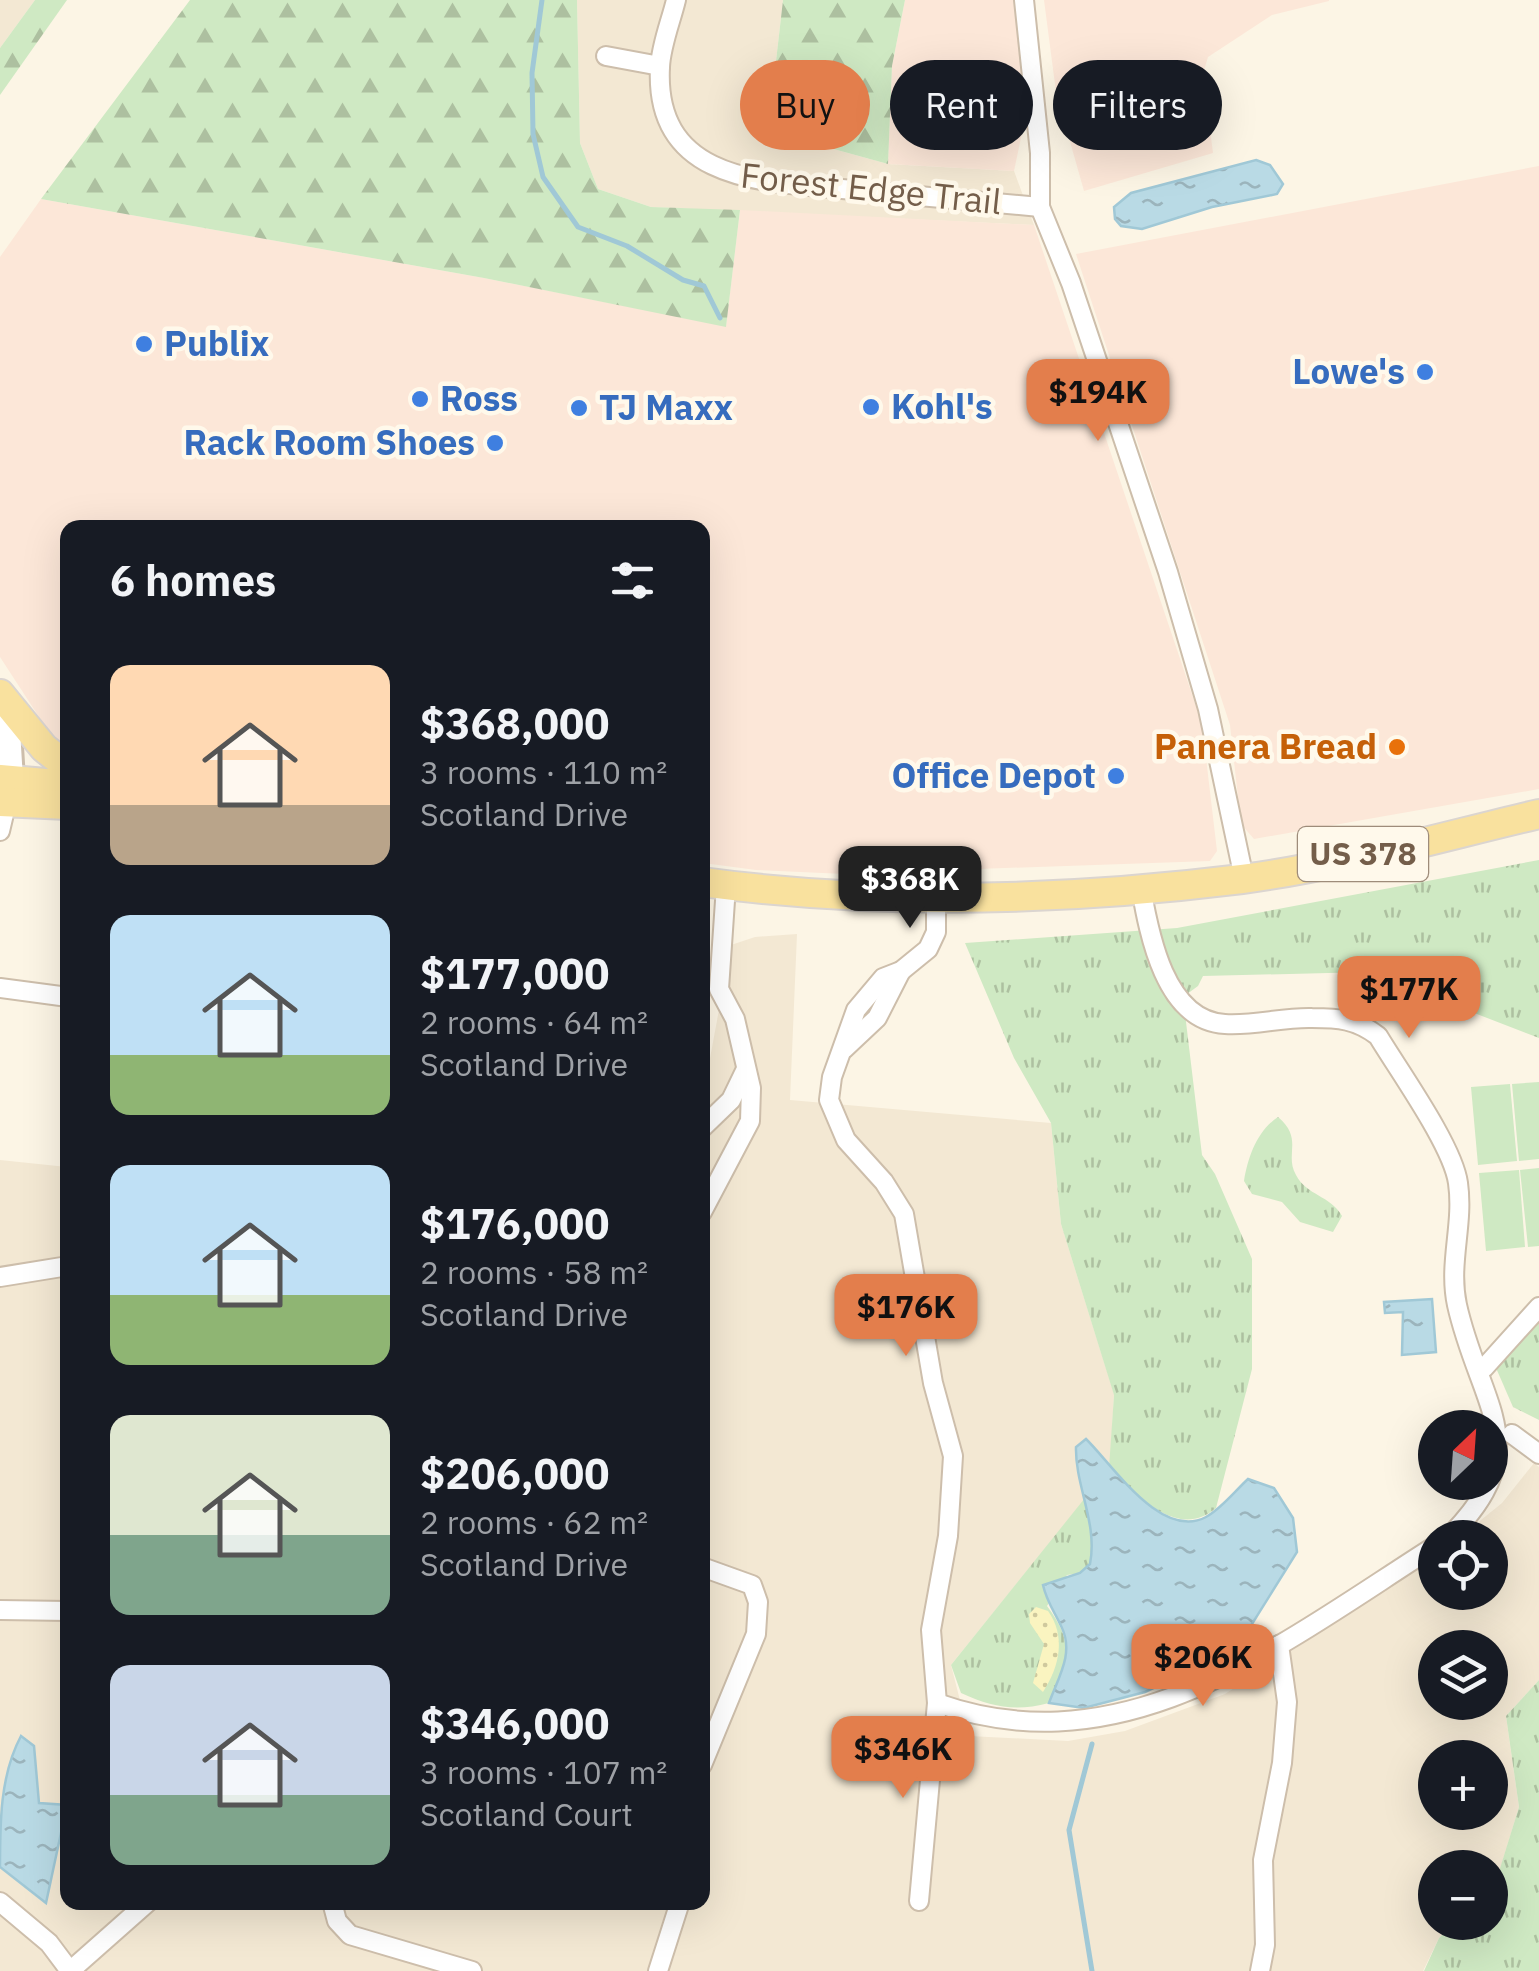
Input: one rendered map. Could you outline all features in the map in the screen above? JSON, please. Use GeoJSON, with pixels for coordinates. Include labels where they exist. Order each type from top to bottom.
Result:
{"type":"FeatureCollection","features":[{"type":"Feature","properties":{"kind":"main road"},"geometry":{"type":"LineString","coordinates":[[0,694],[44,748],[60,761]]}},
{"type":"Feature","properties":{"kind":"main road"},"geometry":{"type":"LineString","coordinates":[[4,799],[60,787]]}},
{"type":"Feature","properties":{"kind":"main road"},"geometry":{"type":"LineString","coordinates":[[4,799],[60,804]]}},
{"type":"Feature","properties":{"kind":"main road","name":"US 378"},"geometry":{"type":"LineString","coordinates":[[714,884],[936,900],[1142,888],[1244,878],[1539,814]]}},
{"type":"Feature","properties":{"kind":"street","name":"Forest Edge Trail"},"geometry":{"type":"LineString","coordinates":[[676,0],[660,66],[665,108],[692,154],[732,177],[1040,207]]}},
{"type":"Feature","properties":{"kind":"street"},"geometry":{"type":"LineString","coordinates":[[1024,0],[1040,153],[1040,207],[1071,283],[1168,572],[1208,708],[1244,878]]}},
{"type":"Feature","properties":{"kind":"street"},"geometry":{"type":"LineString","coordinates":[[606,56],[660,66]]}},
{"type":"Feature","properties":{"kind":"street"},"geometry":{"type":"LineString","coordinates":[[0,710],[9,730],[4,799]]}},
{"type":"Feature","properties":{"kind":"street"},"geometry":{"type":"LineString","coordinates":[[710,1197],[750,1121],[753,1105],[734,1019],[719,988],[714,884]]}},
{"type":"Feature","properties":{"kind":"street"},"geometry":{"type":"LineString","coordinates":[[1142,888],[1154,947],[1179,999],[1198,1014],[1224,1024],[1343,1018],[1378,1036],[1455,1167],[1460,1203],[1452,1281],[1462,1328],[1512,1434],[1539,1454]]}},
{"type":"Feature","properties":{"kind":"street"},"geometry":{"type":"LineString","coordinates":[[919,1901],[936,1703],[931,1630],[948,1536],[953,1456],[933,1382],[904,1214],[831,1113],[832,1077],[863,999],[883,978],[901,971],[928,948],[936,932],[936,900]]}},
{"type":"Feature","properties":{"kind":"street"},"geometry":{"type":"LineString","coordinates":[[0,988],[60,997]]}},
{"type":"Feature","properties":{"kind":"street"},"geometry":{"type":"LineString","coordinates":[[710,1121],[732,1100],[746,1068]]}},
{"type":"Feature","properties":{"kind":"street"},"geometry":{"type":"LineString","coordinates":[[0,1277],[60,1266]]}},
{"type":"Feature","properties":{"kind":"street"},"geometry":{"type":"LineString","coordinates":[[1484,1368],[1539,1307]]}},
{"type":"Feature","properties":{"kind":"street"},"geometry":{"type":"LineString","coordinates":[[1467,1520],[1500,1489],[1512,1434]]}},
{"type":"Feature","properties":{"kind":"street"},"geometry":{"type":"LineString","coordinates":[[936,1703],[998,1719],[1087,1722],[1142,1710],[1279,1645],[1418,1557]]}},
{"type":"Feature","properties":{"kind":"street"},"geometry":{"type":"LineString","coordinates":[[710,1569],[752,1585],[759,1617],[710,1744]]}},
{"type":"Feature","properties":{"kind":"street"},"geometry":{"type":"LineString","coordinates":[[0,1610],[60,1611]]}},
{"type":"Feature","properties":{"kind":"street"},"geometry":{"type":"LineString","coordinates":[[1260,1971],[1265,1945],[1263,1860],[1282,1763],[1287,1702],[1279,1645]]}},
{"type":"Feature","properties":{"kind":"street"},"geometry":{"type":"LineString","coordinates":[[0,1902],[49,1943],[70,1971],[139,1910]]}},
{"type":"Feature","properties":{"kind":"street"},"geometry":{"type":"LineString","coordinates":[[334,1910],[337,1921],[350,1935],[472,1971]]}},
{"type":"Feature","properties":{"kind":"street"},"geometry":{"type":"LineString","coordinates":[[658,1971],[677,1910]]}},
{"type":"Feature","properties":{"kind":"shaded area"},"geometry":{"type":"Polygon","coordinates":[[[0,0],[35,0],[0,48],[0,0]]]}},
{"type":"Feature","properties":{"kind":"shaded area"},"geometry":{"type":"Polygon","coordinates":[[[577,0],[783,0],[776,60],[740,60],[740,150],[837,150],[888,164],[1014,171],[1034,225],[651,207],[598,189],[580,143],[577,0]]]}},
{"type":"Feature","properties":{"kind":"shaded area"},"geometry":{"type":"Polygon","coordinates":[[[905,0],[1015,0],[1021,60],[893,60],[905,0]]]}},
{"type":"Feature","properties":{"kind":"shaded area"},"geometry":{"type":"Polygon","coordinates":[[[1044,0],[1329,0],[1272,15],[1207,60],[1053,60],[1053,69],[1044,0]]]}},
{"type":"Feature","properties":{"kind":"shaded area"},"geometry":{"type":"Polygon","coordinates":[[[890,115],[890,150],[1018,150],[1014,171],[888,164],[890,115]]]}},
{"type":"Feature","properties":{"kind":"shaded area"},"geometry":{"type":"Polygon","coordinates":[[[1072,150],[1213,150],[1213,153],[1084,191],[1072,150]]]}},
{"type":"Feature","properties":{"kind":"shaded area"},"geometry":{"type":"Polygon","coordinates":[[[1539,166],[1539,789],[1254,839],[1241,824],[1230,725],[1076,254],[1539,166]]]}},
{"type":"Feature","properties":{"kind":"shaded area"},"geometry":{"type":"Polygon","coordinates":[[[41,199],[484,278],[726,326],[740,210],[1034,225],[1202,724],[1217,851],[1210,861],[977,869],[911,877],[756,870],[710,864],[710,520],[60,520],[60,744],[0,657],[0,257],[41,199]]]}},
{"type":"Feature","properties":{"kind":"shaded area"},"geometry":{"type":"Polygon","coordinates":[[[797,934],[790,1100],[1051,1123],[1061,1224],[1114,1394],[1110,1468],[951,1665],[969,1736],[1068,1741],[1125,1731],[1225,1694],[1418,1569],[1418,1610],[1508,1610],[1508,1520],[1481,1520],[1508,1500],[1534,1463],[1539,1467],[1539,1680],[1508,1714],[1508,1630],[1418,1630],[1418,1720],[1507,1720],[1519,1807],[1506,1850],[1418,1850],[1418,1940],[1438,1940],[1423,1971],[0,1971],[0,1160],[60,1166],[60,1910],[710,1910],[710,1058],[731,945],[755,937],[797,934]]]}},
{"type":"Feature","properties":{"kind":"green space"},"geometry":{"type":"Polygon","coordinates":[[[35,0],[67,0],[0,95],[0,48],[35,0]]]}},
{"type":"Feature","properties":{"kind":"green space"},"geometry":{"type":"Polygon","coordinates":[[[190,0],[577,0],[580,143],[598,189],[651,207],[740,210],[726,327],[484,278],[41,199],[190,0]]]}},
{"type":"Feature","properties":{"kind":"green space"},"geometry":{"type":"Polygon","coordinates":[[[783,0],[905,0],[893,60],[890,60],[888,164],[837,150],[870,150],[870,60],[776,60],[783,0]]]}},
{"type":"Feature","properties":{"kind":"green space"},"geometry":{"type":"Polygon","coordinates":[[[1539,860],[1539,1038],[1368,972],[1203,976],[1198,986],[1183,997],[1202,1155],[1215,1174],[1252,1259],[1252,1369],[1216,1508],[1195,1519],[1174,1518],[1135,1494],[1093,1551],[1090,1564],[1080,1573],[1067,1575],[1047,1606],[1062,1632],[1066,1653],[1049,1703],[1004,1707],[961,1693],[951,1665],[1109,1468],[1114,1395],[1061,1224],[1051,1123],[1014,1058],[965,943],[1177,928],[1539,860]]]}},
{"type":"Feature","properties":{"kind":"green space"},"geometry":{"type":"Polygon","coordinates":[[[1539,1082],[1539,1159],[1519,1161],[1512,1084],[1539,1082]]]}},
{"type":"Feature","properties":{"kind":"green space"},"geometry":{"type":"Polygon","coordinates":[[[1510,1084],[1517,1161],[1478,1165],[1471,1087],[1510,1084]]]}},
{"type":"Feature","properties":{"kind":"green space"},"geometry":{"type":"Polygon","coordinates":[[[1278,1117],[1290,1132],[1296,1175],[1342,1216],[1333,1232],[1300,1222],[1282,1202],[1252,1194],[1244,1181],[1255,1145],[1278,1117]]]}},
{"type":"Feature","properties":{"kind":"green space"},"geometry":{"type":"Polygon","coordinates":[[[1539,1168],[1539,1246],[1528,1247],[1520,1170],[1539,1168]]]}},
{"type":"Feature","properties":{"kind":"green space"},"geometry":{"type":"Polygon","coordinates":[[[1519,1170],[1525,1247],[1486,1251],[1479,1173],[1519,1170]]]}},
{"type":"Feature","properties":{"kind":"green space"},"geometry":{"type":"Polygon","coordinates":[[[1539,1318],[1539,1420],[1513,1407],[1496,1368],[1539,1318]]]}},
{"type":"Feature","properties":{"kind":"green space"},"geometry":{"type":"Polygon","coordinates":[[[1539,1680],[1539,1971],[1424,1971],[1438,1940],[1508,1940],[1506,1850],[1519,1807],[1508,1714],[1539,1680]]]}},
{"type":"Feature","properties":{"kind":"sand"},"geometry":{"type":"Polygon","coordinates":[[[1036,1607],[1048,1611],[1059,1641],[1057,1662],[1043,1692],[1033,1683],[1044,1644],[1030,1623],[1029,1614],[1036,1607]]]}},
{"type":"Feature","properties":{"kind":"water"},"geometry":{"type":"Polygon","coordinates":[[[1256,160],[1270,165],[1283,184],[1277,194],[1212,207],[1142,229],[1121,226],[1115,219],[1114,207],[1131,193],[1256,160]]]}},
{"type":"Feature","properties":{"kind":"water"},"geometry":{"type":"Polygon","coordinates":[[[1432,1299],[1436,1352],[1402,1355],[1403,1312],[1385,1313],[1384,1302],[1432,1299]]]}},
{"type":"Feature","properties":{"kind":"water"},"geometry":{"type":"Polygon","coordinates":[[[1086,1439],[1139,1496],[1172,1518],[1189,1522],[1206,1517],[1248,1479],[1274,1488],[1293,1518],[1297,1552],[1237,1648],[1145,1692],[1084,1708],[1049,1703],[1066,1647],[1043,1585],[1080,1573],[1090,1564],[1091,1534],[1076,1447],[1086,1439]]]}},
{"type":"Feature","properties":{"kind":"water"},"geometry":{"type":"Polygon","coordinates":[[[21,1736],[34,1746],[39,1803],[60,1804],[60,1838],[46,1903],[0,1867],[1,1816],[14,1751],[21,1736]]]}},
{"type":"Feature","properties":{"kind":"waterway"},"geometry":{"type":"LineString","coordinates":[[542,0],[532,73],[533,134],[543,177],[578,227],[627,246],[683,280],[704,286],[720,318]]}},
{"type":"Feature","properties":{"kind":"waterway"},"geometry":{"type":"LineString","coordinates":[[1092,1744],[1069,1830],[1092,1971]]}},
{"type":"Feature","properties":{"kind":"place","name":"Publix"},"geometry":{"type":"Point","coordinates":[144,344]}},
{"type":"Feature","properties":{"kind":"place","name":"Lowe's"},"geometry":{"type":"Point","coordinates":[1425,372]}},
{"type":"Feature","properties":{"kind":"place","name":"Ross"},"geometry":{"type":"Point","coordinates":[420,399]}},
{"type":"Feature","properties":{"kind":"place","name":"Kohl's"},"geometry":{"type":"Point","coordinates":[871,407]}},
{"type":"Feature","properties":{"kind":"place","name":"TJ Maxx"},"geometry":{"type":"Point","coordinates":[579,408]}},
{"type":"Feature","properties":{"kind":"place","name":"Rack Room Shoes"},"geometry":{"type":"Point","coordinates":[495,443]}},
{"type":"Feature","properties":{"kind":"place","name":"Panera Bread"},"geometry":{"type":"Point","coordinates":[1397,747]}},
{"type":"Feature","properties":{"kind":"place","name":"Office Depot"},"geometry":{"type":"Point","coordinates":[1116,776]}}]}
